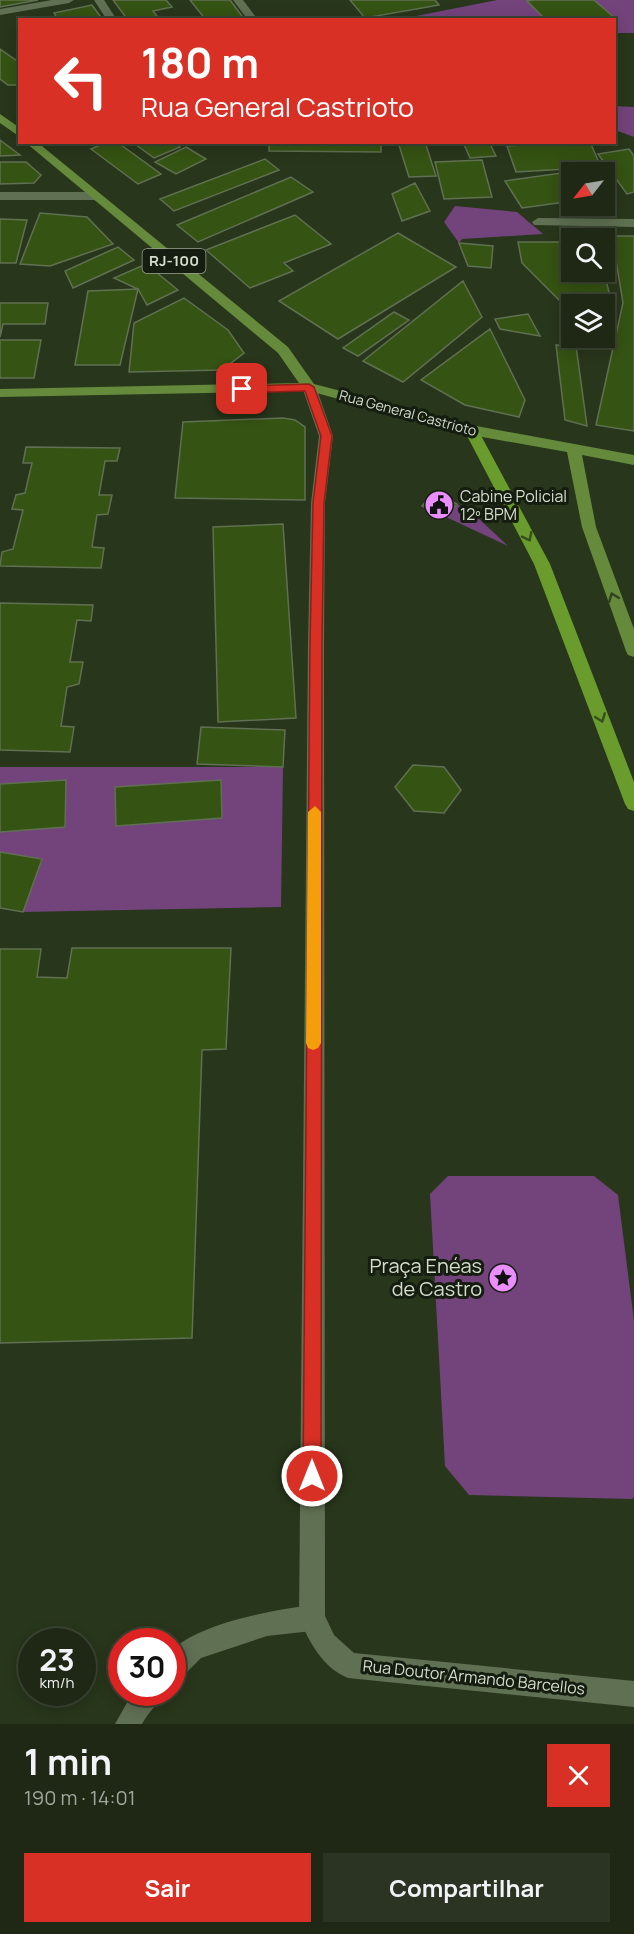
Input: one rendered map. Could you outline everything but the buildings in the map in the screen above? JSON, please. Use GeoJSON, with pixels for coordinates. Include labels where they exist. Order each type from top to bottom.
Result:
{"type":"FeatureCollection","features":[{"type":"Feature","properties":{"kind":"highway"},"geometry":{"type":"LineString","coordinates":[[471,430],[542,564],[634,804]]}},
{"type":"Feature","properties":{"kind":"main road"},"geometry":{"type":"LineString","coordinates":[[0,117],[18,132]]}},
{"type":"Feature","properties":{"kind":"main road","name":"RJ-100"},"geometry":{"type":"LineString","coordinates":[[32,144],[283,350],[309,387]]}},
{"type":"Feature","properties":{"kind":"main road","name":"Rua General Castrioto"},"geometry":{"type":"LineString","coordinates":[[0,393],[309,387],[471,430],[634,460]]}},
{"type":"Feature","properties":{"kind":"main road"},"geometry":{"type":"LineString","coordinates":[[574,450],[589,527],[634,651]]}},
{"type":"Feature","properties":{"kind":"street"},"geometry":{"type":"LineString","coordinates":[[0,12],[69,0]]}},
{"type":"Feature","properties":{"kind":"street"},"geometry":{"type":"LineString","coordinates":[[99,0],[111,18]]}},
{"type":"Feature","properties":{"kind":"street"},"geometry":{"type":"LineString","coordinates":[[238,0],[252,18]]}},
{"type":"Feature","properties":{"kind":"street"},"geometry":{"type":"LineString","coordinates":[[0,196],[94,196]]}},
{"type":"Feature","properties":{"kind":"street"},"geometry":{"type":"LineString","coordinates":[[538,222],[634,223]]}},
{"type":"Feature","properties":{"kind":"street","name":"Rua Doutor Armando Barcellos"},"geometry":{"type":"LineString","coordinates":[[309,387],[326,436],[318,503],[316,655],[312,1618],[325,1644],[348,1665],[634,1694]]}},
{"type":"Feature","properties":{"kind":"street"},"geometry":{"type":"LineString","coordinates":[[186,1655],[193,1648],[267,1623],[312,1618]]}},
{"type":"Feature","properties":{"kind":"street"},"geometry":{"type":"LineString","coordinates":[[128,1724],[137,1706]]}},
{"type":"Feature","properties":{"kind":"shaded area"},"geometry":{"type":"Polygon","coordinates":[[[497,0],[634,0],[634,33],[616,33],[616,18],[406,18],[497,0]]]}},
{"type":"Feature","properties":{"kind":"shaded area"},"geometry":{"type":"Polygon","coordinates":[[[616,106],[634,107],[634,137],[616,130],[616,106]]]}},
{"type":"Feature","properties":{"kind":"shaded area"},"geometry":{"type":"Polygon","coordinates":[[[455,206],[517,212],[543,234],[462,239],[459,243],[444,222],[455,206]]]}},
{"type":"Feature","properties":{"kind":"shaded area"},"geometry":{"type":"Polygon","coordinates":[[[457,504],[476,516],[508,546],[446,517],[457,504]]]}},
{"type":"Feature","properties":{"kind":"shaded area"},"geometry":{"type":"Polygon","coordinates":[[[0,767],[283,767],[281,907],[23,912],[0,908],[0,767]]]}},
{"type":"Feature","properties":{"kind":"shaded area"},"geometry":{"type":"Polygon","coordinates":[[[448,1176],[594,1176],[618,1195],[634,1321],[634,1497],[632,1499],[469,1495],[445,1466],[430,1194],[448,1176]]]}},
{"type":"Feature","properties":{"kind":"slow traffic"},"geometry":{"type":"LineString","coordinates":[[313,1043],[315,812]]}},
{"type":"Feature","properties":{"kind":"place","name":"Cabine Policial 12º BPM"},"geometry":{"type":"Point","coordinates":[439,505]}},
{"type":"Feature","properties":{"kind":"place","name":"Praça Enéas de Castro"},"geometry":{"type":"Point","coordinates":[503,1278]}},
{"type":"Feature","properties":{"kind":"route"},"geometry":{"type":"LineString","coordinates":[[242,389],[309,387],[326,436],[318,503],[316,643],[312,1476]]}}]}
